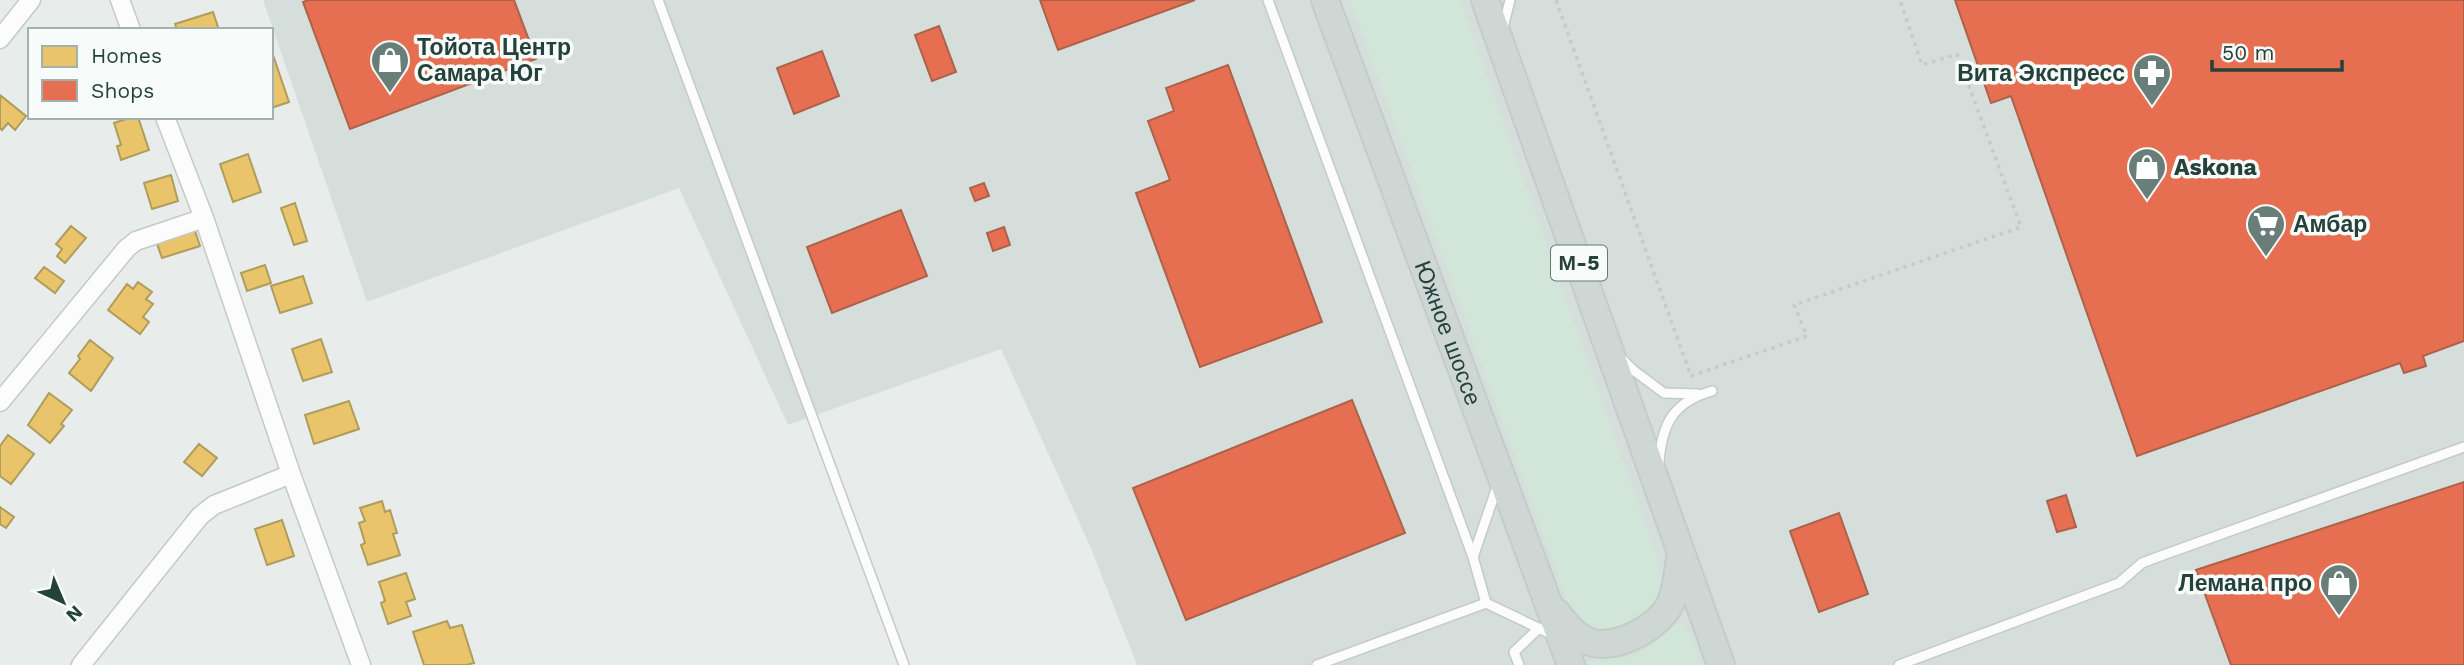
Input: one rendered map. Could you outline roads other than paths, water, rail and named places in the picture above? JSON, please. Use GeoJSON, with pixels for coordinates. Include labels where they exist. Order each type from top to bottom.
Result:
{"type":"FeatureCollection","features":[{"type":"Feature","properties":{"kind":"main road","name":"Южное шоссе"},"geometry":{"type":"LineString","coordinates":[[1325,0],[1501,476],[1550,624],[1571,665]]}},
{"type":"Feature","properties":{"kind":"main road","name":"М-5"},"geometry":{"type":"LineString","coordinates":[[1485,0],[1721,665]]}},
{"type":"Feature","properties":{"kind":"main road"},"geometry":{"type":"LineString","coordinates":[[1550,624],[1595,643],[1616,642],[1636,636],[1652,625],[1671,603],[1682,551]]}},
{"type":"Feature","properties":{"kind":"street"},"geometry":{"type":"LineString","coordinates":[[0,39],[31,0]]}},
{"type":"Feature","properties":{"kind":"street"},"geometry":{"type":"LineString","coordinates":[[120,0],[130,28]]}},
{"type":"Feature","properties":{"kind":"street"},"geometry":{"type":"LineString","coordinates":[[166,119],[204,218],[291,474],[361,665]]}},
{"type":"Feature","properties":{"kind":"street"},"geometry":{"type":"LineString","coordinates":[[0,402],[127,248],[136,241],[204,218]]}},
{"type":"Feature","properties":{"kind":"street"},"geometry":{"type":"LineString","coordinates":[[81,665],[200,516],[214,505],[291,474]]}},
{"type":"Feature","properties":{"kind":"lane"},"geometry":{"type":"LineString","coordinates":[[658,0],[904,665]]}},
{"type":"Feature","properties":{"kind":"lane"},"geometry":{"type":"LineString","coordinates":[[1268,0],[1473,557],[1486,603]]}},
{"type":"Feature","properties":{"kind":"lane"},"geometry":{"type":"LineString","coordinates":[[1500,40],[1510,0]]}},
{"type":"Feature","properties":{"kind":"lane"},"geometry":{"type":"LineString","coordinates":[[1605,334],[1633,370],[1664,393],[1699,394],[1712,391]]}},
{"type":"Feature","properties":{"kind":"lane"},"geometry":{"type":"LineString","coordinates":[[1658,485],[1660,448],[1665,429],[1672,414],[1699,394]]}},
{"type":"Feature","properties":{"kind":"lane"},"geometry":{"type":"LineString","coordinates":[[1899,665],[2119,583],[2142,564],[2166,554],[2464,447]]}},
{"type":"Feature","properties":{"kind":"lane"},"geometry":{"type":"LineString","coordinates":[[1473,557],[1501,476]]}},
{"type":"Feature","properties":{"kind":"lane"},"geometry":{"type":"LineString","coordinates":[[1317,665],[1486,603],[1550,624]]}},
{"type":"Feature","properties":{"kind":"lane"},"geometry":{"type":"LineString","coordinates":[[1519,665],[1514,652],[1550,624]]}},
{"type":"Feature","properties":{"kind":"place","name":"Тойота Центр Самара Юг"},"geometry":{"type":"Point","coordinates":[390,94]}},
{"type":"Feature","properties":{"kind":"place","name":"Вита Экспресс"},"geometry":{"type":"Point","coordinates":[2152,107]}},
{"type":"Feature","properties":{"kind":"place","name":"Askona"},"geometry":{"type":"Point","coordinates":[2147,201]}},
{"type":"Feature","properties":{"kind":"place","name":"Амбар"},"geometry":{"type":"Point","coordinates":[2266,258]}},
{"type":"Feature","properties":{"kind":"place","name":"Лемана про"},"geometry":{"type":"Point","coordinates":[2339,617]}}]}
